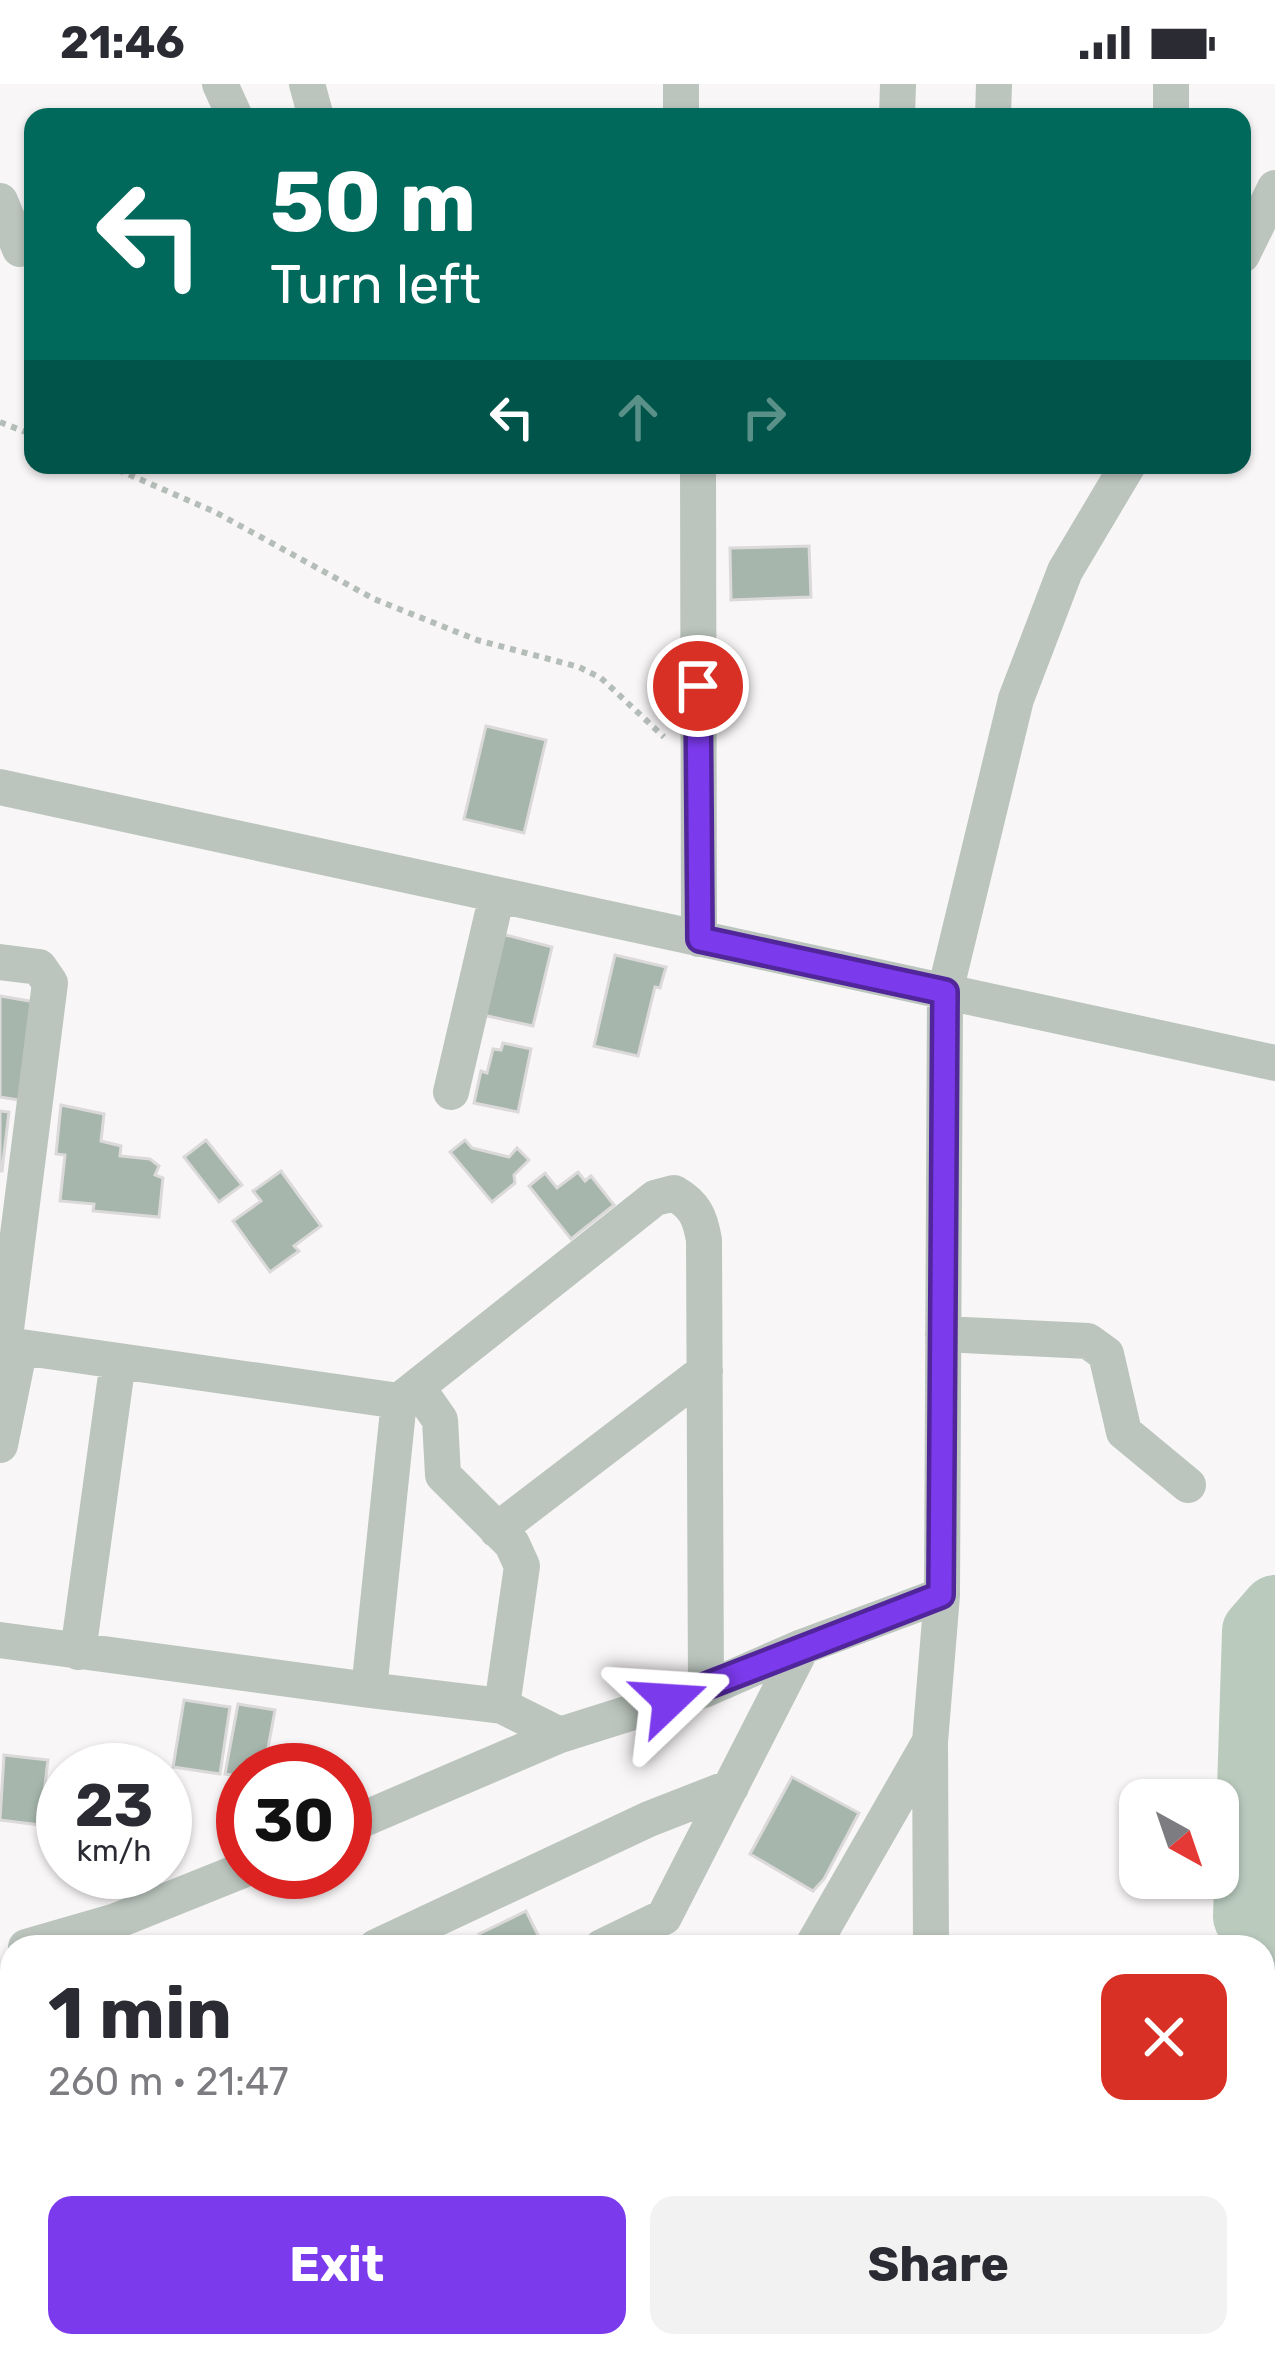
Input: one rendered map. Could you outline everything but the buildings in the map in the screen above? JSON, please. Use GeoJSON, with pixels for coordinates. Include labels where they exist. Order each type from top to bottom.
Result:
{"type":"FeatureCollection","features":[{"type":"Feature","properties":{"kind":"street"},"geometry":{"type":"LineString","coordinates":[[1251,237],[1275,188]]}},
{"type":"Feature","properties":{"kind":"street"},"geometry":{"type":"LineString","coordinates":[[0,201],[18,249]]}},
{"type":"Feature","properties":{"kind":"street"},"geometry":{"type":"LineString","coordinates":[[698,474],[700,939]]}},
{"type":"Feature","properties":{"kind":"street"},"geometry":{"type":"LineString","coordinates":[[932,1935],[930,1742],[941,1595],[945,992],[1016,699],[1065,572],[1123,474]]}},
{"type":"Feature","properties":{"kind":"street"},"geometry":{"type":"LineString","coordinates":[[0,787],[1275,1063]]}},
{"type":"Feature","properties":{"kind":"street"},"geometry":{"type":"LineString","coordinates":[[451,1092],[497,895]]}},
{"type":"Feature","properties":{"kind":"street"},"geometry":{"type":"LineString","coordinates":[[0,962],[39,967],[50,983],[0,1445]]}},
{"type":"Feature","properties":{"kind":"street"},"geometry":{"type":"LineString","coordinates":[[369,1690],[408,1394],[655,1198],[674,1193],[691,1203],[700,1217],[704,1240],[706,1689]]}},
{"type":"Feature","properties":{"kind":"street"},"geometry":{"type":"LineString","coordinates":[[943,1334],[1088,1341],[1098,1346],[1106,1354],[1124,1432],[1188,1484]]}},
{"type":"Feature","properties":{"kind":"street"},"geometry":{"type":"LineString","coordinates":[[8,1346],[408,1394],[440,1420],[443,1475],[519,1554],[522,1566],[502,1706]]}},
{"type":"Feature","properties":{"kind":"street"},"geometry":{"type":"LineString","coordinates":[[78,1652],[118,1361]]}},
{"type":"Feature","properties":{"kind":"street"},"geometry":{"type":"LineString","coordinates":[[497,1530],[705,1370]]}},
{"type":"Feature","properties":{"kind":"street"},"geometry":{"type":"LineString","coordinates":[[372,1815],[560,1735],[706,1689],[941,1595]]}},
{"type":"Feature","properties":{"kind":"street"},"geometry":{"type":"LineString","coordinates":[[0,1640],[502,1706],[560,1735]]}},
{"type":"Feature","properties":{"kind":"street"},"geometry":{"type":"LineString","coordinates":[[655,1932],[802,1647]]}},
{"type":"Feature","properties":{"kind":"street"},"geometry":{"type":"LineString","coordinates":[[819,1935],[930,1742]]}},
{"type":"Feature","properties":{"kind":"street"},"geometry":{"type":"LineString","coordinates":[[402,1935],[649,1819],[731,1787]]}},
{"type":"Feature","properties":{"kind":"street"},"geometry":{"type":"LineString","coordinates":[[68,1935],[216,1881]]}},
{"type":"Feature","properties":{"kind":"path"},"geometry":{"type":"LineString","coordinates":[[127,474],[215,512],[374,599],[476,640],[601,678],[698,774]]}},
{"type":"Feature","properties":{"kind":"waterway"},"geometry":{"type":"LineString","coordinates":[[1254,1935],[1246,1917],[1255,1631],[1275,1608]]}},
{"type":"Feature","properties":{"kind":"route"},"geometry":{"type":"LineString","coordinates":[[670,1700],[941,1595],[945,992],[700,939],[698,686]]}}]}
